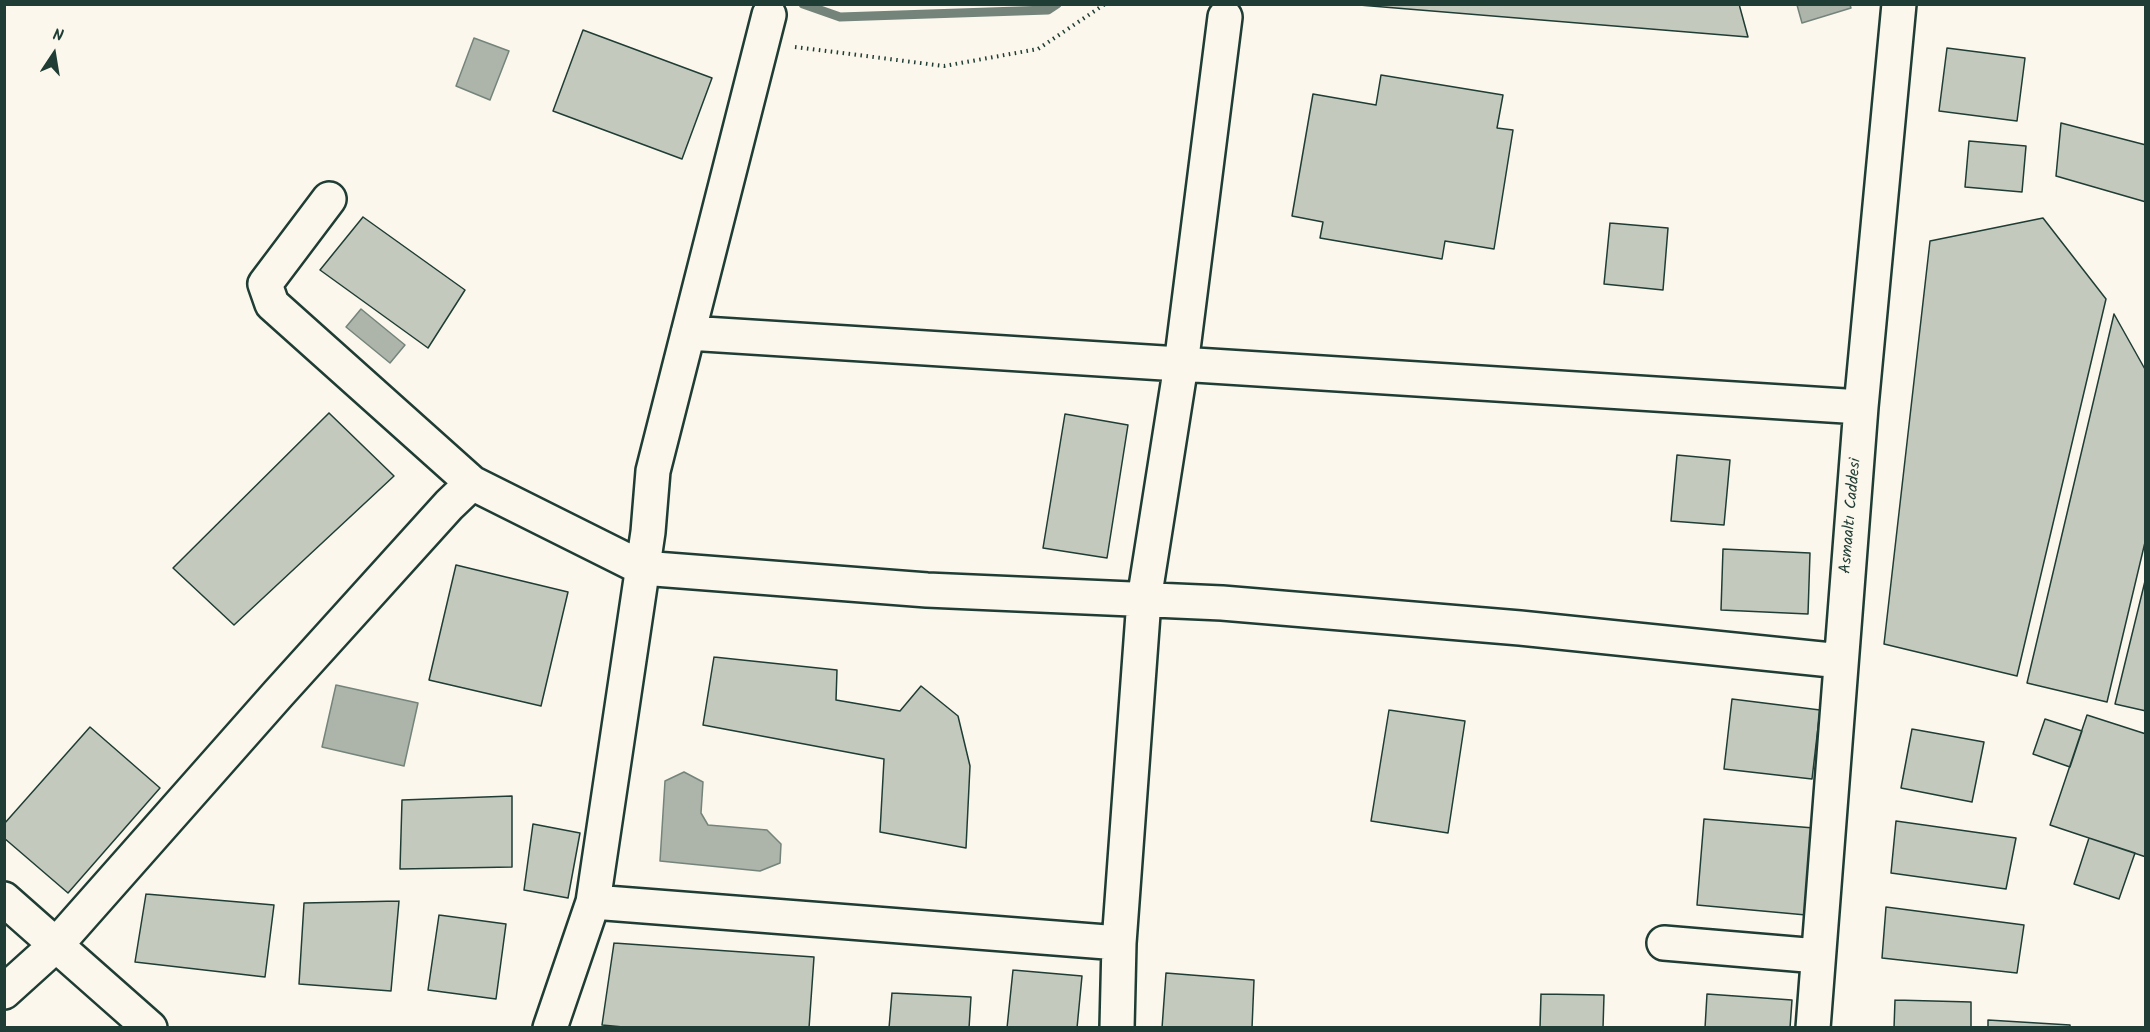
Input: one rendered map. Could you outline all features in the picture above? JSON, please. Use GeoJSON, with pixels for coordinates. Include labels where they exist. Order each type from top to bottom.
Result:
{"type":"FeatureCollection","features":[{"type":"Feature","properties":{"kind":"street","name":"Asmaaltı Caddesi"},"geometry":{"type":"LineString","coordinates":[[1813,1028],[1861,407],[1899,4]]}},
{"type":"Feature","properties":{"kind":"street"},"geometry":{"type":"LineString","coordinates":[[1118,1028],[1119,943],[1144,600],[1181,365],[1225,17]]}},
{"type":"Feature","properties":{"kind":"street"},"geometry":{"type":"LineString","coordinates":[[550,1028],[593,902],[642,568],[653,471],[765,28]]}},
{"type":"Feature","properties":{"kind":"street"},"geometry":{"type":"LineString","coordinates":[[329,199],[266,284],[272,304],[472,483],[642,568],[927,591],[1222,603],[1520,628],[1841,661]]}},
{"type":"Feature","properties":{"kind":"street"},"geometry":{"type":"LineString","coordinates":[[688,333],[1861,407]]}},
{"type":"Feature","properties":{"kind":"street"},"geometry":{"type":"LineString","coordinates":[[4,992],[57,945],[286,685],[449,505],[472,483]]}},
{"type":"Feature","properties":{"kind":"street"},"geometry":{"type":"LineString","coordinates":[[4,899],[150,1028]]}},
{"type":"Feature","properties":{"kind":"street"},"geometry":{"type":"LineString","coordinates":[[593,902],[1119,943]]}},
{"type":"Feature","properties":{"kind":"street"},"geometry":{"type":"LineString","coordinates":[[1664,943],[1818,956]]}},
{"type":"Feature","properties":{"kind":"path"},"geometry":{"type":"LineString","coordinates":[[765,28],[944,66],[1038,49],[1105,4]]}},
{"type":"Feature","properties":{"kind":"shaded area"},"geometry":{"type":"Polygon","coordinates":[[[1797,5],[1850,5],[1851,8],[1802,23],[1797,5]]]}},
{"type":"Feature","properties":{"kind":"shaded area"},"geometry":{"type":"Polygon","coordinates":[[[474,38],[509,51],[490,100],[456,86],[474,38]]]}},
{"type":"Feature","properties":{"kind":"shaded area"},"geometry":{"type":"Polygon","coordinates":[[[361,309],[405,345],[390,363],[346,327],[361,309]]]}},
{"type":"Feature","properties":{"kind":"shaded area"},"geometry":{"type":"Polygon","coordinates":[[[336,685],[418,703],[404,766],[322,747],[336,685]]]}},
{"type":"Feature","properties":{"kind":"shaded area"},"geometry":{"type":"Polygon","coordinates":[[[684,772],[703,782],[701,813],[708,825],[767,830],[781,844],[780,863],[760,871],[660,861],[665,781],[684,772]]]}},
{"type":"Feature","properties":{"kind":"building"},"geometry":{"type":"Polygon","coordinates":[[[1347,4],[1739,4],[1748,37],[1347,4]]]}},
{"type":"Feature","properties":{"kind":"building"},"geometry":{"type":"Polygon","coordinates":[[[583,30],[712,78],[682,159],[553,111],[583,30]]]}},
{"type":"Feature","properties":{"kind":"building"},"geometry":{"type":"Polygon","coordinates":[[[1947,48],[2025,58],[2017,121],[1939,111],[1947,48]]]}},
{"type":"Feature","properties":{"kind":"building"},"geometry":{"type":"Polygon","coordinates":[[[1381,75],[1503,95],[1497,128],[1513,130],[1494,249],[1445,241],[1442,259],[1320,238],[1323,222],[1292,216],[1313,94],[1376,105],[1381,75]]]}},
{"type":"Feature","properties":{"kind":"building"},"geometry":{"type":"Polygon","coordinates":[[[2061,123],[2146,145],[2146,202],[2056,176],[2061,123]]]}},
{"type":"Feature","properties":{"kind":"building"},"geometry":{"type":"Polygon","coordinates":[[[1969,141],[2026,146],[2022,192],[1965,187],[1969,141]]]}},
{"type":"Feature","properties":{"kind":"building"},"geometry":{"type":"Polygon","coordinates":[[[363,217],[465,290],[428,348],[320,270],[363,217]]]}},
{"type":"Feature","properties":{"kind":"building"},"geometry":{"type":"Polygon","coordinates":[[[2043,218],[2106,299],[2017,676],[1884,644],[1930,241],[2043,218]]]}},
{"type":"Feature","properties":{"kind":"building"},"geometry":{"type":"Polygon","coordinates":[[[1610,223],[1668,228],[1663,290],[1604,284],[1610,223]]]}},
{"type":"Feature","properties":{"kind":"building"},"geometry":{"type":"Polygon","coordinates":[[[2114,314],[2146,371],[2146,538],[2107,702],[2027,683],[2114,314]]]}},
{"type":"Feature","properties":{"kind":"building"},"geometry":{"type":"Polygon","coordinates":[[[329,413],[394,476],[234,625],[173,568],[329,413]]]}},
{"type":"Feature","properties":{"kind":"building"},"geometry":{"type":"Polygon","coordinates":[[[1065,414],[1128,425],[1107,558],[1043,548],[1065,414]]]}},
{"type":"Feature","properties":{"kind":"building"},"geometry":{"type":"Polygon","coordinates":[[[1677,455],[1730,460],[1724,525],[1671,521],[1677,455]]]}},
{"type":"Feature","properties":{"kind":"building"},"geometry":{"type":"Polygon","coordinates":[[[1723,549],[1810,553],[1808,614],[1721,610],[1723,549]]]}},
{"type":"Feature","properties":{"kind":"building"},"geometry":{"type":"Polygon","coordinates":[[[456,565],[568,592],[541,706],[429,680],[456,565]]]}},
{"type":"Feature","properties":{"kind":"building"},"geometry":{"type":"Polygon","coordinates":[[[2146,577],[2146,711],[2115,704],[2146,577]]]}},
{"type":"Feature","properties":{"kind":"building"},"geometry":{"type":"Polygon","coordinates":[[[714,657],[837,670],[836,700],[900,711],[921,686],[958,716],[970,766],[966,848],[880,832],[884,759],[703,725],[714,657]]]}},
{"type":"Feature","properties":{"kind":"building"},"geometry":{"type":"Polygon","coordinates":[[[1732,699],[1820,710],[1812,779],[1724,769],[1732,699]]]}},
{"type":"Feature","properties":{"kind":"building"},"geometry":{"type":"Polygon","coordinates":[[[1389,710],[1465,721],[1448,833],[1371,821],[1389,710]]]}},
{"type":"Feature","properties":{"kind":"building"},"geometry":{"type":"Polygon","coordinates":[[[2087,715],[2146,734],[2146,857],[2050,825],[2087,715]]]}},
{"type":"Feature","properties":{"kind":"building"},"geometry":{"type":"Polygon","coordinates":[[[2045,719],[2082,731],[2070,767],[2033,754],[2045,719]]]}},
{"type":"Feature","properties":{"kind":"building"},"geometry":{"type":"Polygon","coordinates":[[[90,727],[160,788],[68,893],[4,838],[4,824],[90,727]]]}},
{"type":"Feature","properties":{"kind":"building"},"geometry":{"type":"Polygon","coordinates":[[[1912,729],[1984,742],[1972,802],[1901,788],[1912,729]]]}},
{"type":"Feature","properties":{"kind":"building"},"geometry":{"type":"Polygon","coordinates":[[[512,796],[512,867],[400,869],[402,800],[512,796]]]}},
{"type":"Feature","properties":{"kind":"building"},"geometry":{"type":"Polygon","coordinates":[[[1704,819],[1814,828],[1806,915],[1697,905],[1704,819]]]}},
{"type":"Feature","properties":{"kind":"building"},"geometry":{"type":"Polygon","coordinates":[[[1896,821],[2016,838],[2006,889],[1891,873],[1896,821]]]}},
{"type":"Feature","properties":{"kind":"building"},"geometry":{"type":"Polygon","coordinates":[[[533,824],[580,833],[568,898],[524,890],[533,824]]]}},
{"type":"Feature","properties":{"kind":"building"},"geometry":{"type":"Polygon","coordinates":[[[2089,838],[2135,853],[2119,899],[2074,884],[2089,838]]]}},
{"type":"Feature","properties":{"kind":"building"},"geometry":{"type":"Polygon","coordinates":[[[146,894],[274,905],[265,977],[135,962],[146,894]]]}},
{"type":"Feature","properties":{"kind":"building"},"geometry":{"type":"Polygon","coordinates":[[[399,901],[391,991],[299,984],[304,903],[399,901]]]}},
{"type":"Feature","properties":{"kind":"building"},"geometry":{"type":"Polygon","coordinates":[[[1886,907],[2024,925],[2017,973],[1882,958],[1886,907]]]}},
{"type":"Feature","properties":{"kind":"building"},"geometry":{"type":"Polygon","coordinates":[[[439,915],[506,924],[496,999],[428,990],[439,915]]]}},
{"type":"Feature","properties":{"kind":"building"},"geometry":{"type":"Polygon","coordinates":[[[614,943],[814,957],[809,1028],[634,1028],[602,1025],[614,943]]]}},
{"type":"Feature","properties":{"kind":"building"},"geometry":{"type":"Polygon","coordinates":[[[1013,970],[1082,976],[1077,1028],[1007,1028],[1013,970]]]}},
{"type":"Feature","properties":{"kind":"building"},"geometry":{"type":"Polygon","coordinates":[[[1166,973],[1254,980],[1252,1028],[1162,1028],[1166,973]]]}},
{"type":"Feature","properties":{"kind":"building"},"geometry":{"type":"Polygon","coordinates":[[[892,993],[971,997],[969,1028],[889,1028],[892,993]]]}},
{"type":"Feature","properties":{"kind":"building"},"geometry":{"type":"Polygon","coordinates":[[[1541,994],[1604,995],[1603,1028],[1540,1028],[1541,994]]]}},
{"type":"Feature","properties":{"kind":"building"},"geometry":{"type":"Polygon","coordinates":[[[1707,994],[1792,1000],[1790,1028],[1705,1028],[1707,994]]]}},
{"type":"Feature","properties":{"kind":"building"},"geometry":{"type":"Polygon","coordinates":[[[1895,1000],[1971,1002],[1971,1028],[1894,1028],[1895,1000]]]}},
{"type":"Feature","properties":{"kind":"building"},"geometry":{"type":"Polygon","coordinates":[[[1988,1020],[2070,1025],[2070,1028],[1988,1028],[1988,1020]]]}},
{"type":"Feature","properties":{"kind":"waterway"},"geometry":{"type":"LineString","coordinates":[[803,4],[840,17],[1048,10],[1057,4]]}}]}
